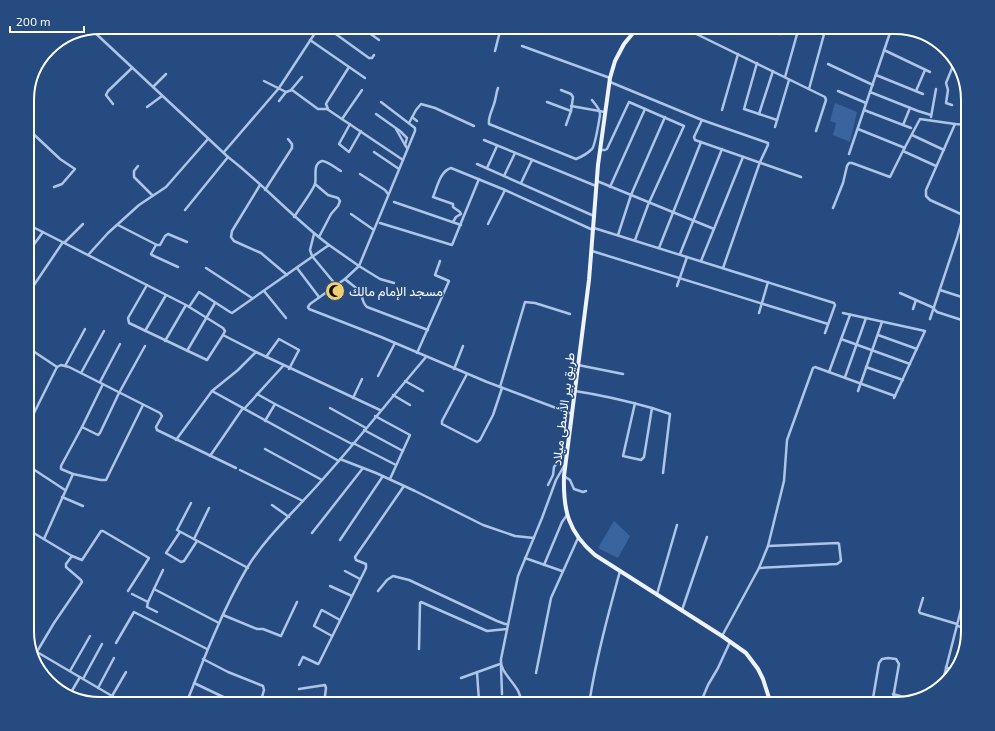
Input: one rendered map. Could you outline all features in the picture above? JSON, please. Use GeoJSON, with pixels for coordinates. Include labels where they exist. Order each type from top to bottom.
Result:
{"type":"FeatureCollection","features":[{"type":"Feature","properties":{"kind":"main road","name":"طريق بير الأسطى ميلاد"},"geometry":{"type":"LineString","coordinates":[[631,34],[618,54],[610,80],[605,112],[597,181],[592,251],[564,476],[566,515],[578,538],[595,555],[682,610],[746,653],[758,669],[766,685],[769,697]]}},
{"type":"Feature","properties":{"kind":"street"},"geometry":{"type":"LineString","coordinates":[[96,34],[208,139],[239,165],[314,234],[359,266],[383,280],[394,283]]}},
{"type":"Feature","properties":{"kind":"street"},"geometry":{"type":"LineString","coordinates":[[224,152],[279,88],[314,34]]}},
{"type":"Feature","properties":{"kind":"street"},"geometry":{"type":"LineString","coordinates":[[335,34],[368,58],[372,58],[374,54]]}},
{"type":"Feature","properties":{"kind":"street"},"geometry":{"type":"LineString","coordinates":[[371,34],[379,40]]}},
{"type":"Feature","properties":{"kind":"street"},"geometry":{"type":"LineString","coordinates":[[495,51],[500,34]]}},
{"type":"Feature","properties":{"kind":"street"},"geometry":{"type":"LineString","coordinates":[[697,34],[826,98],[816,131]]}},
{"type":"Feature","properties":{"kind":"street"},"geometry":{"type":"LineString","coordinates":[[785,77],[797,34]]}},
{"type":"Feature","properties":{"kind":"street"},"geometry":{"type":"LineString","coordinates":[[809,89],[824,34]]}},
{"type":"Feature","properties":{"kind":"street"},"geometry":{"type":"LineString","coordinates":[[850,154],[890,34]]}},
{"type":"Feature","properties":{"kind":"street"},"geometry":{"type":"LineString","coordinates":[[310,40],[365,78]]}},
{"type":"Feature","properties":{"kind":"street"},"geometry":{"type":"LineString","coordinates":[[522,46],[610,80],[702,120],[767,142],[768,145],[760,162],[723,268]]}},
{"type":"Feature","properties":{"kind":"street"},"geometry":{"type":"LineString","coordinates":[[884,50],[930,72]]}},
{"type":"Feature","properties":{"kind":"street"},"geometry":{"type":"LineString","coordinates":[[722,110],[738,54]]}},
{"type":"Feature","properties":{"kind":"street"},"geometry":{"type":"LineString","coordinates":[[757,63],[744,108],[777,120]]}},
{"type":"Feature","properties":{"kind":"street"},"geometry":{"type":"LineString","coordinates":[[828,64],[873,85]]}},
{"type":"Feature","properties":{"kind":"street"},"geometry":{"type":"LineString","coordinates":[[328,109],[326,104],[327,102],[349,67]]}},
{"type":"Feature","properties":{"kind":"street"},"geometry":{"type":"LineString","coordinates":[[113,104],[106,95],[108,91],[132,68]]}},
{"type":"Feature","properties":{"kind":"street"},"geometry":{"type":"LineString","coordinates":[[952,68],[946,83],[948,89],[946,103],[952,106]]}},
{"type":"Feature","properties":{"kind":"street"},"geometry":{"type":"LineString","coordinates":[[916,91],[925,70]]}},
{"type":"Feature","properties":{"kind":"street"},"geometry":{"type":"LineString","coordinates":[[759,114],[773,71]]}},
{"type":"Feature","properties":{"kind":"street"},"geometry":{"type":"LineString","coordinates":[[153,87],[166,74]]}},
{"type":"Feature","properties":{"kind":"street"},"geometry":{"type":"LineString","coordinates":[[876,75],[923,94]]}},
{"type":"Feature","properties":{"kind":"street"},"geometry":{"type":"LineString","coordinates":[[279,100],[286,92],[291,90],[302,77]]}},
{"type":"Feature","properties":{"kind":"street"},"geometry":{"type":"LineString","coordinates":[[775,127],[790,80]]}},
{"type":"Feature","properties":{"kind":"street"},"geometry":{"type":"LineString","coordinates":[[264,81],[286,92]]}},
{"type":"Feature","properties":{"kind":"street"},"geometry":{"type":"LineString","coordinates":[[498,88],[495,97],[495,104],[489,118],[490,124],[576,159],[594,147],[597,126],[600,118],[599,111],[592,100]]}},
{"type":"Feature","properties":{"kind":"street"},"geometry":{"type":"LineString","coordinates":[[870,92],[931,116],[936,89]]}},
{"type":"Feature","properties":{"kind":"street"},"geometry":{"type":"LineString","coordinates":[[291,90],[317,109],[328,109],[403,160]]}},
{"type":"Feature","properties":{"kind":"street"},"geometry":{"type":"LineString","coordinates":[[342,119],[362,90]]}},
{"type":"Feature","properties":{"kind":"street"},"geometry":{"type":"LineString","coordinates":[[561,90],[572,95],[573,98],[571,111],[566,125]]}},
{"type":"Feature","properties":{"kind":"street"},"geometry":{"type":"LineString","coordinates":[[838,91],[866,103]]}},
{"type":"Feature","properties":{"kind":"street"},"geometry":{"type":"LineString","coordinates":[[147,107],[162,96]]}},
{"type":"Feature","properties":{"kind":"street"},"geometry":{"type":"LineString","coordinates":[[381,102],[414,127],[415,130],[359,266],[345,279],[310,304],[308,307],[309,309],[395,343],[454,369],[572,414]]}},
{"type":"Feature","properties":{"kind":"street"},"geometry":{"type":"LineString","coordinates":[[547,102],[571,111]]}},
{"type":"Feature","properties":{"kind":"street"},"geometry":{"type":"LineString","coordinates":[[600,150],[607,149],[628,102],[665,117],[683,126],[684,128],[635,240]]}},
{"type":"Feature","properties":{"kind":"street"},"geometry":{"type":"LineString","coordinates":[[409,123],[419,105],[424,104],[474,126]]}},
{"type":"Feature","properties":{"kind":"street"},"geometry":{"type":"LineString","coordinates":[[571,106],[605,112]]}},
{"type":"Feature","properties":{"kind":"street"},"geometry":{"type":"LineString","coordinates":[[903,125],[910,108]]}},
{"type":"Feature","properties":{"kind":"street"},"geometry":{"type":"LineString","coordinates":[[610,187],[645,109]]}},
{"type":"Feature","properties":{"kind":"street"},"geometry":{"type":"LineString","coordinates":[[864,110],[911,128]]}},
{"type":"Feature","properties":{"kind":"street"},"geometry":{"type":"LineString","coordinates":[[376,114],[406,136],[407,139],[405,145],[407,148]]}},
{"type":"Feature","properties":{"kind":"street"},"geometry":{"type":"LineString","coordinates":[[412,117],[417,121]]}},
{"type":"Feature","properties":{"kind":"street"},"geometry":{"type":"LineString","coordinates":[[618,235],[631,195],[665,117]]}},
{"type":"Feature","properties":{"kind":"street"},"geometry":{"type":"LineString","coordinates":[[833,208],[843,183],[848,164],[852,163],[890,177],[919,120],[921,119],[961,124]]}},
{"type":"Feature","properties":{"kind":"street"},"geometry":{"type":"LineString","coordinates":[[702,120],[694,138],[701,142],[801,176]]}},
{"type":"Feature","properties":{"kind":"street"},"geometry":{"type":"LineString","coordinates":[[350,124],[339,144],[349,152],[361,131]]}},
{"type":"Feature","properties":{"kind":"street"},"geometry":{"type":"LineString","coordinates":[[956,124],[936,166],[926,190],[926,196],[930,200],[961,214]]}},
{"type":"Feature","properties":{"kind":"street"},"geometry":{"type":"LineString","coordinates":[[858,129],[905,148]]}},
{"type":"Feature","properties":{"kind":"street"},"geometry":{"type":"LineString","coordinates":[[34,134],[60,158],[75,169],[62,184],[54,187]]}},
{"type":"Feature","properties":{"kind":"street"},"geometry":{"type":"LineString","coordinates":[[912,134],[944,150]]}},
{"type":"Feature","properties":{"kind":"street"},"geometry":{"type":"LineString","coordinates":[[89,254],[139,205],[166,187],[208,139]]}},
{"type":"Feature","properties":{"kind":"street"},"geometry":{"type":"LineString","coordinates":[[265,190],[292,148],[292,144],[288,139]]}},
{"type":"Feature","properties":{"kind":"street"},"geometry":{"type":"LineString","coordinates":[[484,140],[597,186]]}},
{"type":"Feature","properties":{"kind":"street"},"geometry":{"type":"LineString","coordinates":[[659,248],[701,142]]}},
{"type":"Feature","properties":{"kind":"street"},"geometry":{"type":"LineString","coordinates":[[487,168],[497,146]]}},
{"type":"Feature","properties":{"kind":"street"},"geometry":{"type":"LineString","coordinates":[[680,254],[722,149]]}},
{"type":"Feature","properties":{"kind":"street"},"geometry":{"type":"LineString","coordinates":[[903,151],[936,166]]}},
{"type":"Feature","properties":{"kind":"street"},"geometry":{"type":"LineString","coordinates":[[374,152],[399,170]]}},
{"type":"Feature","properties":{"kind":"street"},"geometry":{"type":"LineString","coordinates":[[504,176],[514,153]]}},
{"type":"Feature","properties":{"kind":"street"},"geometry":{"type":"LineString","coordinates":[[701,261],[743,156]]}},
{"type":"Feature","properties":{"kind":"street"},"geometry":{"type":"LineString","coordinates":[[185,210],[228,157]]}},
{"type":"Feature","properties":{"kind":"street"},"geometry":{"type":"LineString","coordinates":[[521,183],[532,160]]}},
{"type":"Feature","properties":{"kind":"street"},"geometry":{"type":"LineString","coordinates":[[294,217],[315,184],[316,167],[321,161],[325,161],[341,171]]}},
{"type":"Feature","properties":{"kind":"street"},"geometry":{"type":"LineString","coordinates":[[478,164],[594,216]]}},
{"type":"Feature","properties":{"kind":"street"},"geometry":{"type":"LineString","coordinates":[[138,166],[134,171],[134,177],[152,195]]}},
{"type":"Feature","properties":{"kind":"street"},"geometry":{"type":"LineString","coordinates":[[453,222],[456,217],[461,214],[460,212],[453,207],[453,204],[433,197],[443,173],[451,168],[594,229],[635,240],[834,302],[835,305],[825,333]]}},
{"type":"Feature","properties":{"kind":"street"},"geometry":{"type":"LineString","coordinates":[[360,174],[389,194]]}},
{"type":"Feature","properties":{"kind":"street"},"geometry":{"type":"LineString","coordinates":[[380,223],[451,246],[479,179]]}},
{"type":"Feature","properties":{"kind":"street"},"geometry":{"type":"LineString","coordinates":[[597,181],[714,229]]}},
{"type":"Feature","properties":{"kind":"street"},"geometry":{"type":"LineString","coordinates":[[315,184],[328,195],[338,198],[340,202],[331,214],[319,237]]}},
{"type":"Feature","properties":{"kind":"street"},"geometry":{"type":"LineString","coordinates":[[260,185],[232,231],[231,237],[234,241],[262,253],[287,274]]}},
{"type":"Feature","properties":{"kind":"street"},"geometry":{"type":"LineString","coordinates":[[488,224],[505,190]]}},
{"type":"Feature","properties":{"kind":"street"},"geometry":{"type":"LineString","coordinates":[[394,202],[461,225]]}},
{"type":"Feature","properties":{"kind":"street"},"geometry":{"type":"LineString","coordinates":[[351,214],[374,230]]}},
{"type":"Feature","properties":{"kind":"street"},"geometry":{"type":"LineString","coordinates":[[930,319],[961,223]]}},
{"type":"Feature","properties":{"kind":"street"},"geometry":{"type":"LineString","coordinates":[[34,285],[64,242],[83,224]]}},
{"type":"Feature","properties":{"kind":"street"},"geometry":{"type":"LineString","coordinates":[[118,225],[156,245]]}},
{"type":"Feature","properties":{"kind":"street"},"geometry":{"type":"LineString","coordinates":[[34,228],[89,254],[186,305],[224,329],[223,335],[208,359],[165,341],[129,323],[128,320],[147,285]]}},
{"type":"Feature","properties":{"kind":"street"},"geometry":{"type":"LineString","coordinates":[[34,244],[42,232]]}},
{"type":"Feature","properties":{"kind":"street"},"geometry":{"type":"LineString","coordinates":[[178,267],[152,256],[151,254],[156,245],[160,245],[165,236],[168,234],[187,242]]}},
{"type":"Feature","properties":{"kind":"street"},"geometry":{"type":"LineString","coordinates":[[314,234],[310,250],[312,256],[336,285]]}},
{"type":"Feature","properties":{"kind":"street"},"geometry":{"type":"LineString","coordinates":[[189,307],[198,292],[231,313],[330,245]]}},
{"type":"Feature","properties":{"kind":"street"},"geometry":{"type":"LineString","coordinates":[[592,251],[828,324]]}},
{"type":"Feature","properties":{"kind":"street"},"geometry":{"type":"LineString","coordinates":[[678,286],[687,257]]}},
{"type":"Feature","properties":{"kind":"street"},"geometry":{"type":"LineString","coordinates":[[417,353],[449,281],[435,275],[440,261]]}},
{"type":"Feature","properties":{"kind":"street"},"geometry":{"type":"LineString","coordinates":[[206,268],[252,298]]}},
{"type":"Feature","properties":{"kind":"street"},"geometry":{"type":"LineString","coordinates":[[297,268],[320,297]]}},
{"type":"Feature","properties":{"kind":"street"},"geometry":{"type":"LineString","coordinates":[[345,279],[349,284],[360,291],[367,307],[428,330]]}},
{"type":"Feature","properties":{"kind":"street"},"geometry":{"type":"LineString","coordinates":[[759,313],[768,282]]}},
{"type":"Feature","properties":{"kind":"street"},"geometry":{"type":"LineString","coordinates":[[940,290],[961,297]]}},
{"type":"Feature","properties":{"kind":"street"},"geometry":{"type":"LineString","coordinates":[[264,291],[286,318]]}},
{"type":"Feature","properties":{"kind":"street"},"geometry":{"type":"LineString","coordinates":[[900,292],[934,308],[936,312],[961,320]]}},
{"type":"Feature","properties":{"kind":"street"},"geometry":{"type":"LineString","coordinates":[[145,331],[166,295]]}},
{"type":"Feature","properties":{"kind":"street"},"geometry":{"type":"LineString","coordinates":[[913,309],[916,300]]}},
{"type":"Feature","properties":{"kind":"street"},"geometry":{"type":"LineString","coordinates":[[187,351],[215,302]]}},
{"type":"Feature","properties":{"kind":"street"},"geometry":{"type":"LineString","coordinates":[[467,374],[442,421],[442,424],[477,442],[480,441],[493,415],[525,302],[535,303],[570,314]]}},
{"type":"Feature","properties":{"kind":"street"},"geometry":{"type":"LineString","coordinates":[[165,341],[186,305]]}},
{"type":"Feature","properties":{"kind":"street"},"geometry":{"type":"LineString","coordinates":[[722,636],[759,568],[768,546],[784,481],[786,446],[812,368],[815,367],[845,377],[895,397],[925,332],[924,330],[842,313]]}},
{"type":"Feature","properties":{"kind":"street"},"geometry":{"type":"LineString","coordinates":[[829,372],[850,315]]}},
{"type":"Feature","properties":{"kind":"street"},"geometry":{"type":"LineString","coordinates":[[845,377],[866,318]]}},
{"type":"Feature","properties":{"kind":"street"},"geometry":{"type":"LineString","coordinates":[[858,391],[882,322]]}},
{"type":"Feature","properties":{"kind":"street"},"geometry":{"type":"LineString","coordinates":[[65,366],[85,329]]}},
{"type":"Feature","properties":{"kind":"street"},"geometry":{"type":"LineString","coordinates":[[81,373],[104,331]]}},
{"type":"Feature","properties":{"kind":"street"},"geometry":{"type":"LineString","coordinates":[[223,335],[283,366],[380,410]]}},
{"type":"Feature","properties":{"kind":"street"},"geometry":{"type":"LineString","coordinates":[[878,335],[917,349]]}},
{"type":"Feature","properties":{"kind":"street"},"geometry":{"type":"LineString","coordinates":[[266,357],[280,339],[299,350],[290,369]]}},
{"type":"Feature","properties":{"kind":"street"},"geometry":{"type":"LineString","coordinates":[[841,339],[910,364]]}},
{"type":"Feature","properties":{"kind":"street"},"geometry":{"type":"LineString","coordinates":[[378,376],[395,343]]}},
{"type":"Feature","properties":{"kind":"street"},"geometry":{"type":"LineString","coordinates":[[100,382],[120,344]]}},
{"type":"Feature","properties":{"kind":"street"},"geometry":{"type":"LineString","coordinates":[[82,427],[99,435],[119,392],[145,346]]}},
{"type":"Feature","properties":{"kind":"street"},"geometry":{"type":"LineString","coordinates":[[454,369],[463,346]]}},
{"type":"Feature","properties":{"kind":"street"},"geometry":{"type":"LineString","coordinates":[[34,352],[57,367]]}},
{"type":"Feature","properties":{"kind":"street"},"geometry":{"type":"LineString","coordinates":[[176,440],[212,391],[238,370],[256,352]]}},
{"type":"Feature","properties":{"kind":"street"},"geometry":{"type":"LineString","coordinates":[[189,697],[207,649],[219,623],[248,568],[266,542],[340,460],[380,410],[426,357]]}},
{"type":"Feature","properties":{"kind":"street"},"geometry":{"type":"LineString","coordinates":[[34,413],[57,367],[61,365],[65,366],[104,384],[162,416],[156,427],[157,430],[236,468]]}},
{"type":"Feature","properties":{"kind":"street"},"geometry":{"type":"LineString","coordinates":[[578,365],[623,374]]}},
{"type":"Feature","properties":{"kind":"street"},"geometry":{"type":"LineString","coordinates":[[210,456],[244,409],[283,366]]}},
{"type":"Feature","properties":{"kind":"street"},"geometry":{"type":"LineString","coordinates":[[866,367],[903,380]]}},
{"type":"Feature","properties":{"kind":"street"},"geometry":{"type":"LineString","coordinates":[[352,398],[362,379]]}},
{"type":"Feature","properties":{"kind":"street"},"geometry":{"type":"LineString","coordinates":[[405,381],[423,391]]}},
{"type":"Feature","properties":{"kind":"street"},"geometry":{"type":"LineString","coordinates":[[104,384],[61,468],[62,470],[73,474],[106,480],[143,405]]}},
{"type":"Feature","properties":{"kind":"street"},"geometry":{"type":"LineString","coordinates":[[212,391],[265,421],[340,460],[390,479],[483,525],[515,536],[534,538]]}},
{"type":"Feature","properties":{"kind":"street"},"geometry":{"type":"LineString","coordinates":[[575,391],[635,403],[670,414],[664,473]]}},
{"type":"Feature","properties":{"kind":"street"},"geometry":{"type":"LineString","coordinates":[[257,394],[396,465]]}},
{"type":"Feature","properties":{"kind":"street"},"geometry":{"type":"LineString","coordinates":[[393,395],[410,405]]}},
{"type":"Feature","properties":{"kind":"street"},"geometry":{"type":"LineString","coordinates":[[635,403],[623,455],[625,457],[643,459],[652,408]]}},
{"type":"Feature","properties":{"kind":"street"},"geometry":{"type":"LineString","coordinates":[[265,421],[275,404]]}},
{"type":"Feature","properties":{"kind":"street"},"geometry":{"type":"LineString","coordinates":[[330,408],[403,451]]}},
{"type":"Feature","properties":{"kind":"street"},"geometry":{"type":"LineString","coordinates":[[375,416],[410,434],[390,479]]}},
{"type":"Feature","properties":{"kind":"street"},"geometry":{"type":"LineString","coordinates":[[548,485],[558,459],[568,446]]}},
{"type":"Feature","properties":{"kind":"street"},"geometry":{"type":"LineString","coordinates":[[265,449],[322,480]]}},
{"type":"Feature","properties":{"kind":"street"},"geometry":{"type":"LineString","coordinates":[[502,694],[501,665],[514,588],[556,480],[566,463]]}},
{"type":"Feature","properties":{"kind":"street"},"geometry":{"type":"LineString","coordinates":[[312,533],[363,468]]}},
{"type":"Feature","properties":{"kind":"street"},"geometry":{"type":"LineString","coordinates":[[34,470],[65,490]]}},
{"type":"Feature","properties":{"kind":"street"},"geometry":{"type":"LineString","coordinates":[[240,470],[303,501]]}},
{"type":"Feature","properties":{"kind":"street"},"geometry":{"type":"LineString","coordinates":[[44,539],[73,474]]}},
{"type":"Feature","properties":{"kind":"street"},"geometry":{"type":"LineString","coordinates":[[340,540],[383,476]]}},
{"type":"Feature","properties":{"kind":"street"},"geometry":{"type":"LineString","coordinates":[[564,476],[570,480],[574,489],[583,492],[586,491]]}},
{"type":"Feature","properties":{"kind":"street"},"geometry":{"type":"LineString","coordinates":[[299,665],[303,657],[319,664],[367,565],[356,560],[355,557],[404,486]]}},
{"type":"Feature","properties":{"kind":"street"},"geometry":{"type":"LineString","coordinates":[[62,497],[83,506]]}},
{"type":"Feature","properties":{"kind":"street"},"geometry":{"type":"LineString","coordinates":[[191,502],[177,529],[248,568]]}},
{"type":"Feature","properties":{"kind":"street"},"geometry":{"type":"LineString","coordinates":[[272,505],[289,517]]}},
{"type":"Feature","properties":{"kind":"street"},"geometry":{"type":"LineString","coordinates":[[194,539],[209,508]]}},
{"type":"Feature","properties":{"kind":"street"},"geometry":{"type":"LineString","coordinates":[[544,565],[566,515]]}},
{"type":"Feature","properties":{"kind":"street"},"geometry":{"type":"LineString","coordinates":[[657,595],[677,525]]}},
{"type":"Feature","properties":{"kind":"street"},"geometry":{"type":"LineString","coordinates":[[34,533],[72,556],[82,560],[102,531],[149,558],[128,591]]}},
{"type":"Feature","properties":{"kind":"street"},"geometry":{"type":"LineString","coordinates":[[180,532],[166,553],[181,562],[184,561],[197,541]]}},
{"type":"Feature","properties":{"kind":"street"},"geometry":{"type":"LineString","coordinates":[[682,610],[707,537]]}},
{"type":"Feature","properties":{"kind":"street"},"geometry":{"type":"LineString","coordinates":[[536,673],[551,598],[578,538]]}},
{"type":"Feature","properties":{"kind":"street"},"geometry":{"type":"LineString","coordinates":[[759,568],[836,564],[841,561],[838,542],[768,546]]}},
{"type":"Feature","properties":{"kind":"street"},"geometry":{"type":"LineString","coordinates":[[37,651],[54,623],[82,582],[82,580],[66,567],[66,564],[72,556]]}},
{"type":"Feature","properties":{"kind":"street"},"geometry":{"type":"LineString","coordinates":[[525,558],[562,571]]}},
{"type":"Feature","properties":{"kind":"street"},"geometry":{"type":"LineString","coordinates":[[157,612],[146,606],[163,570]]}},
{"type":"Feature","properties":{"kind":"street"},"geometry":{"type":"LineString","coordinates":[[345,571],[360,579]]}},
{"type":"Feature","properties":{"kind":"street"},"geometry":{"type":"LineString","coordinates":[[590,697],[603,633],[620,571]]}},
{"type":"Feature","properties":{"kind":"street"},"geometry":{"type":"LineString","coordinates":[[378,591],[387,580],[393,576],[409,580],[496,621],[508,624]]}},
{"type":"Feature","properties":{"kind":"street"},"geometry":{"type":"LineString","coordinates":[[330,586],[352,596]]}},
{"type":"Feature","properties":{"kind":"street"},"geometry":{"type":"LineString","coordinates":[[154,589],[219,623]]}},
{"type":"Feature","properties":{"kind":"street"},"geometry":{"type":"LineString","coordinates":[[132,594],[148,602]]}},
{"type":"Feature","properties":{"kind":"street"},"geometry":{"type":"LineString","coordinates":[[923,598],[919,611],[920,613],[961,626]]}},
{"type":"Feature","properties":{"kind":"street"},"geometry":{"type":"LineString","coordinates":[[223,615],[257,629],[263,629],[281,636],[297,602]]}},
{"type":"Feature","properties":{"kind":"street"},"geometry":{"type":"LineString","coordinates":[[419,649],[421,602],[487,631],[507,629]]}},
{"type":"Feature","properties":{"kind":"street"},"geometry":{"type":"LineString","coordinates":[[945,674],[961,609]]}},
{"type":"Feature","properties":{"kind":"street"},"geometry":{"type":"LineString","coordinates":[[332,636],[314,626],[320,611],[322,610],[340,620]]}},
{"type":"Feature","properties":{"kind":"street"},"geometry":{"type":"LineString","coordinates":[[116,643],[134,612],[207,649]]}},
{"type":"Feature","properties":{"kind":"street"},"geometry":{"type":"LineString","coordinates":[[70,671],[90,636]]}},
{"type":"Feature","properties":{"kind":"street"},"geometry":{"type":"LineString","coordinates":[[703,697],[731,642]]}},
{"type":"Feature","properties":{"kind":"street"},"geometry":{"type":"LineString","coordinates":[[83,679],[102,644]]}},
{"type":"Feature","properties":{"kind":"street"},"geometry":{"type":"LineString","coordinates":[[38,653],[112,696],[126,672]]}},
{"type":"Feature","properties":{"kind":"street"},"geometry":{"type":"LineString","coordinates":[[98,688],[114,658]]}},
{"type":"Feature","properties":{"kind":"street"},"geometry":{"type":"LineString","coordinates":[[873,697],[880,661],[884,658],[894,658],[899,662],[893,697]]}},
{"type":"Feature","properties":{"kind":"street"},"geometry":{"type":"LineString","coordinates":[[203,659],[228,672],[263,686],[264,690],[262,697]]}},
{"type":"Feature","properties":{"kind":"street"},"geometry":{"type":"LineString","coordinates":[[461,678],[501,665]]}},
{"type":"Feature","properties":{"kind":"street"},"geometry":{"type":"LineString","coordinates":[[501,665],[521,697]]}},
{"type":"Feature","properties":{"kind":"street"},"geometry":{"type":"LineString","coordinates":[[477,672],[479,697]]}},
{"type":"Feature","properties":{"kind":"street"},"geometry":{"type":"LineString","coordinates":[[72,690],[80,677]]}},
{"type":"Feature","properties":{"kind":"street"},"geometry":{"type":"LineString","coordinates":[[194,683],[223,697]]}},
{"type":"Feature","properties":{"kind":"street"},"geometry":{"type":"LineString","coordinates":[[299,689],[325,685],[325,697]]}},
{"type":"Feature","properties":{"kind":"street"},"geometry":{"type":"LineString","coordinates":[[893,694],[902,696]]}},
{"type":"Feature","properties":{"kind":"shaded area"},"geometry":{"type":"Polygon","coordinates":[[[835,103],[857,112],[850,142],[833,135],[836,123],[830,121],[835,103]]]}},
{"type":"Feature","properties":{"kind":"shaded area"},"geometry":{"type":"Polygon","coordinates":[[[614,521],[630,536],[618,558],[598,548],[614,521]]]}},
{"type":"Feature","properties":{"kind":"place","name":"مسجد الإمام مالك"},"geometry":{"type":"Point","coordinates":[335,291]}}]}
